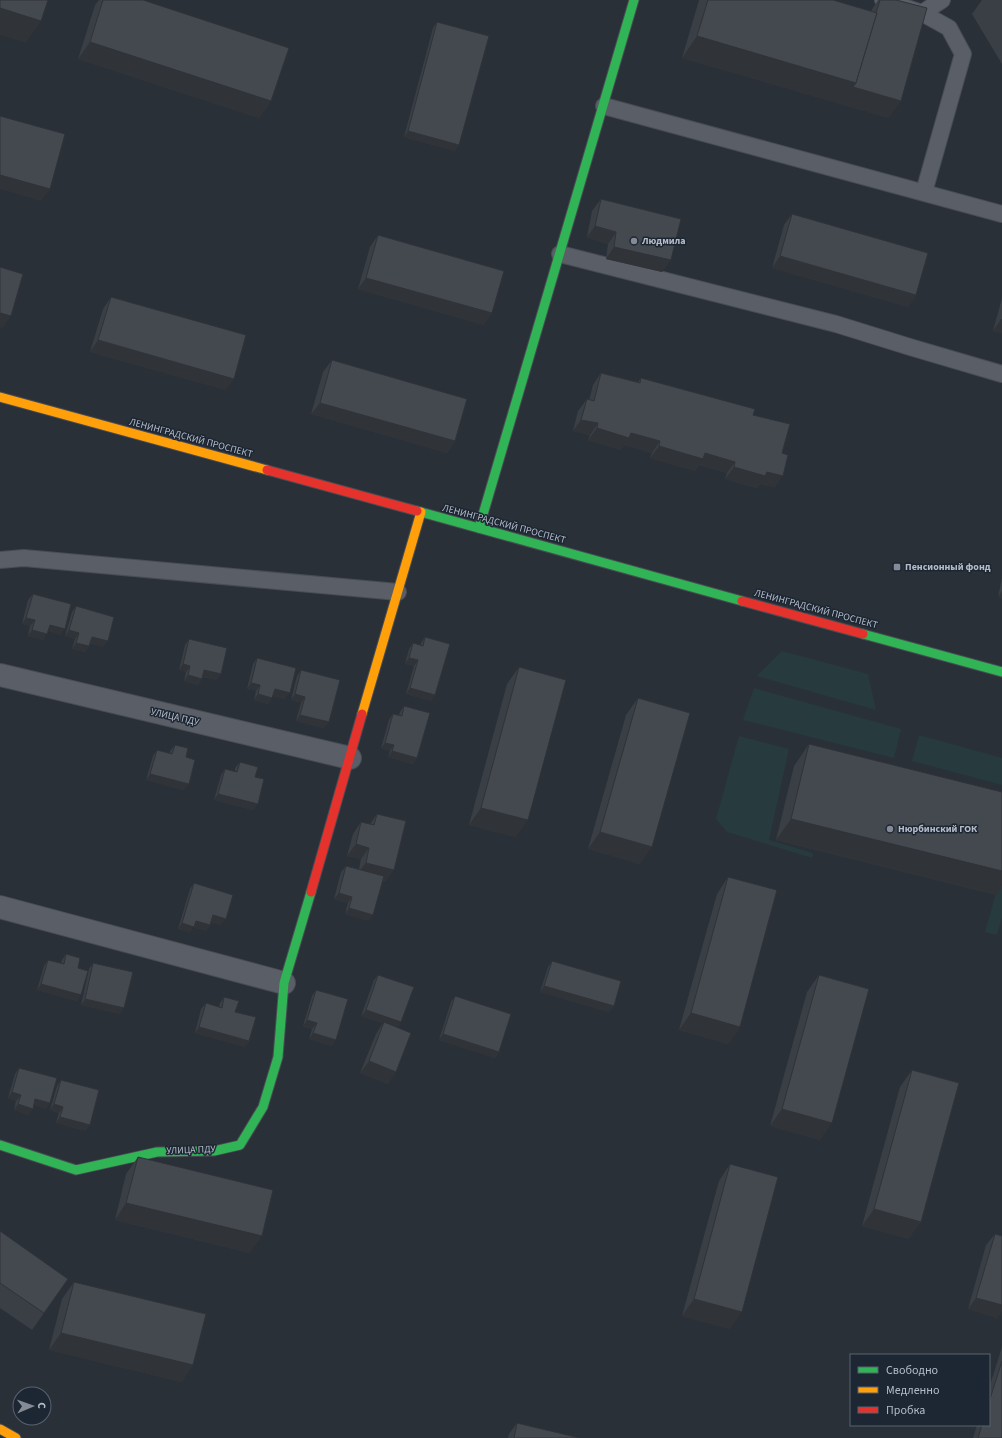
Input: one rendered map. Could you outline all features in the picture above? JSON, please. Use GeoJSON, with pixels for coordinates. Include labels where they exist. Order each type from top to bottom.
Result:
{"type":"FeatureCollection","features":[{"type":"Feature","properties":{"kind":"street"},"geometry":{"type":"LineString","coordinates":[[479,528],[634,0]]}},
{"type":"Feature","properties":{"kind":"street","name":"ЛЕНИНГРАДСКИЙ ПРОСПЕКТ"},"geometry":{"type":"LineString","coordinates":[[0,397],[1002,672]]}},
{"type":"Feature","properties":{"kind":"street","name":"УЛИЦА ПДУ"},"geometry":{"type":"LineString","coordinates":[[0,1145],[76,1170],[157,1152],[214,1151],[240,1145],[263,1107],[278,1057],[284,983],[421,512]]}},
{"type":"Feature","properties":{"kind":"street","name":"УЛИЦА ПДУ"},"geometry":{"type":"LineString","coordinates":[[0,676],[350,758]]}},
{"type":"Feature","properties":{"kind":"street"},"geometry":{"type":"LineString","coordinates":[[0,907],[284,983]]}},
{"type":"Feature","properties":{"kind":"street"},"geometry":{"type":"LineString","coordinates":[[0,1429],[16,1438]]}},
{"type":"Feature","properties":{"kind":"lane"},"geometry":{"type":"LineString","coordinates":[[883,0],[922,13],[949,28],[963,54],[924,192]]}},
{"type":"Feature","properties":{"kind":"lane"},"geometry":{"type":"LineString","coordinates":[[922,13],[942,0]]}},
{"type":"Feature","properties":{"kind":"lane"},"geometry":{"type":"LineString","coordinates":[[604,106],[1002,214]]}},
{"type":"Feature","properties":{"kind":"lane"},"geometry":{"type":"LineString","coordinates":[[560,254],[836,324],[917,350],[1002,374]]}},
{"type":"Feature","properties":{"kind":"lane"},"geometry":{"type":"LineString","coordinates":[[0,560],[24,558],[398,592]]}},
{"type":"Feature","properties":{"kind":"green space"},"geometry":{"type":"Polygon","coordinates":[[[782,651],[868,674],[876,710],[757,676],[782,651]]]}},
{"type":"Feature","properties":{"kind":"green space"},"geometry":{"type":"Polygon","coordinates":[[[754,688],[901,729],[894,758],[743,720],[754,688]]]}},
{"type":"Feature","properties":{"kind":"green space"},"geometry":{"type":"Polygon","coordinates":[[[919,735],[1002,758],[1002,785],[912,761],[919,735]]]}},
{"type":"Feature","properties":{"kind":"green space"},"geometry":{"type":"Polygon","coordinates":[[[739,736],[789,749],[769,840],[813,853],[812,858],[727,832],[716,819],[739,736]]]}},
{"type":"Feature","properties":{"kind":"green space"},"geometry":{"type":"Polygon","coordinates":[[[1002,872],[1002,917],[997,935],[985,932],[1002,872]]]}},
{"type":"Feature","properties":{"kind":"building"},"geometry":{"type":"Polygon","coordinates":[[[0,0],[48,0],[41,21],[0,8],[0,0]]]}},
{"type":"Feature","properties":{"kind":"building"},"geometry":{"type":"Polygon","coordinates":[[[103,0],[143,0],[289,48],[271,101],[90,42],[103,0]]]}},
{"type":"Feature","properties":{"kind":"building"},"geometry":{"type":"Polygon","coordinates":[[[708,0],[833,0],[877,13],[856,83],[697,36],[708,0]]]}},
{"type":"Feature","properties":{"kind":"building"},"geometry":{"type":"Polygon","coordinates":[[[880,0],[896,0],[927,8],[901,101],[853,87],[856,83],[880,0]]]}},
{"type":"Feature","properties":{"kind":"building"},"geometry":{"type":"Polygon","coordinates":[[[437,22],[489,36],[459,145],[408,131],[437,22]]]}},
{"type":"Feature","properties":{"kind":"building"},"geometry":{"type":"Polygon","coordinates":[[[0,116],[65,134],[50,189],[0,175],[0,116]]]}},
{"type":"Feature","properties":{"kind":"building"},"geometry":{"type":"Polygon","coordinates":[[[601,199],[681,219],[671,260],[614,247],[616,232],[595,226],[601,199]]]}},
{"type":"Feature","properties":{"kind":"building"},"geometry":{"type":"Polygon","coordinates":[[[792,214],[928,253],[916,295],[780,256],[792,214]]]}},
{"type":"Feature","properties":{"kind":"building"},"geometry":{"type":"Polygon","coordinates":[[[378,235],[504,271],[492,313],[366,278],[378,235]]]}},
{"type":"Feature","properties":{"kind":"building"},"geometry":{"type":"Polygon","coordinates":[[[0,267],[23,274],[11,316],[0,313],[0,267]]]}},
{"type":"Feature","properties":{"kind":"building"},"geometry":{"type":"Polygon","coordinates":[[[111,297],[246,335],[234,379],[98,340],[111,297]]]}},
{"type":"Feature","properties":{"kind":"building"},"geometry":{"type":"Polygon","coordinates":[[[332,360],[467,399],[455,441],[320,403],[332,360]]]}},
{"type":"Feature","properties":{"kind":"building"},"geometry":{"type":"Polygon","coordinates":[[[601,373],[640,383],[641,378],[755,409],[753,415],[790,424],[782,453],[788,455],[783,476],[767,472],[765,476],[734,467],[735,462],[705,453],[703,459],[659,446],[660,441],[631,433],[629,438],[597,428],[598,423],[581,420],[587,399],[594,401],[601,373]]]}},
{"type":"Feature","properties":{"kind":"building"},"geometry":{"type":"Polygon","coordinates":[[[33,594],[71,604],[65,629],[50,625],[47,634],[32,630],[35,620],[26,618],[33,594]]]}},
{"type":"Feature","properties":{"kind":"building"},"geometry":{"type":"Polygon","coordinates":[[[76,606],[114,617],[108,641],[92,637],[89,646],[76,643],[79,633],[69,630],[76,606]]]}},
{"type":"Feature","properties":{"kind":"building"},"geometry":{"type":"Polygon","coordinates":[[[425,637],[450,644],[435,695],[410,688],[418,660],[409,658],[413,643],[423,646],[425,637]]]}},
{"type":"Feature","properties":{"kind":"building"},"geometry":{"type":"Polygon","coordinates":[[[189,639],[227,648],[221,674],[204,670],[202,679],[188,675],[190,666],[183,664],[189,639]]]}},
{"type":"Feature","properties":{"kind":"building"},"geometry":{"type":"Polygon","coordinates":[[[257,658],[296,668],[290,693],[275,689],[272,698],[258,694],[260,685],[251,683],[257,658]]]}},
{"type":"Feature","properties":{"kind":"building"},"geometry":{"type":"Polygon","coordinates":[[[519,667],[566,680],[528,820],[481,808],[519,667]]]}},
{"type":"Feature","properties":{"kind":"building"},"geometry":{"type":"Polygon","coordinates":[[[301,670],[340,680],[329,722],[300,715],[305,697],[295,694],[301,670]]]}},
{"type":"Feature","properties":{"kind":"building"},"geometry":{"type":"Polygon","coordinates":[[[638,698],[690,713],[652,847],[600,832],[638,698]]]}},
{"type":"Feature","properties":{"kind":"building"},"geometry":{"type":"Polygon","coordinates":[[[404,706],[430,713],[417,758],[392,751],[394,745],[385,743],[393,714],[402,716],[404,706]]]}},
{"type":"Feature","properties":{"kind":"building","name":"Нюрбинский ГОК"},"geometry":{"type":"Polygon","coordinates":[[[809,744],[1002,792],[1002,871],[791,819],[809,744]]]}},
{"type":"Feature","properties":{"kind":"building"},"geometry":{"type":"Polygon","coordinates":[[[175,745],[188,748],[186,757],[195,760],[189,784],[150,774],[157,750],[172,754],[175,745]]]}},
{"type":"Feature","properties":{"kind":"building"},"geometry":{"type":"Polygon","coordinates":[[[240,762],[258,767],[255,777],[264,779],[258,804],[218,794],[225,769],[237,772],[240,762]]]}},
{"type":"Feature","properties":{"kind":"building"},"geometry":{"type":"Polygon","coordinates":[[[377,814],[406,821],[394,870],[366,863],[369,848],[356,844],[361,822],[374,825],[377,814]]]}},
{"type":"Feature","properties":{"kind":"building"},"geometry":{"type":"Polygon","coordinates":[[[346,866],[384,876],[373,915],[349,908],[352,897],[339,893],[346,866]]]}},
{"type":"Feature","properties":{"kind":"building"},"geometry":{"type":"Polygon","coordinates":[[[728,877],[777,890],[740,1027],[691,1013],[728,877]]]}},
{"type":"Feature","properties":{"kind":"building"},"geometry":{"type":"Polygon","coordinates":[[[194,883],[233,895],[226,919],[213,915],[210,925],[196,921],[194,927],[182,923],[194,883]]]}},
{"type":"Feature","properties":{"kind":"building"},"geometry":{"type":"Polygon","coordinates":[[[66,954],[80,958],[78,968],[88,971],[81,995],[41,984],[48,960],[64,964],[66,954]]]}},
{"type":"Feature","properties":{"kind":"building"},"geometry":{"type":"Polygon","coordinates":[[[552,961],[621,981],[614,1006],[544,986],[552,961]]]}},
{"type":"Feature","properties":{"kind":"building"},"geometry":{"type":"Polygon","coordinates":[[[93,963],[133,972],[124,1008],[85,999],[93,963]]]}},
{"type":"Feature","properties":{"kind":"building"},"geometry":{"type":"Polygon","coordinates":[[[378,975],[414,987],[401,1022],[366,1010],[378,975]]]}},
{"type":"Feature","properties":{"kind":"building"},"geometry":{"type":"Polygon","coordinates":[[[819,975],[869,989],[832,1123],[782,1109],[819,975]]]}},
{"type":"Feature","properties":{"kind":"building"},"geometry":{"type":"Polygon","coordinates":[[[316,990],[348,999],[336,1040],[313,1033],[317,1023],[307,1020],[316,990]]]}},
{"type":"Feature","properties":{"kind":"building"},"geometry":{"type":"Polygon","coordinates":[[[455,996],[511,1014],[499,1052],[443,1034],[455,996]]]}},
{"type":"Feature","properties":{"kind":"building"},"geometry":{"type":"Polygon","coordinates":[[[224,997],[239,1001],[235,1012],[256,1017],[249,1041],[199,1027],[206,1003],[222,1008],[224,997]]]}},
{"type":"Feature","properties":{"kind":"building"},"geometry":{"type":"Polygon","coordinates":[[[384,1022],[411,1033],[396,1072],[369,1061],[384,1022]]]}},
{"type":"Feature","properties":{"kind":"building"},"geometry":{"type":"Polygon","coordinates":[[[19,1068],[57,1078],[50,1103],[35,1099],[33,1109],[18,1104],[21,1095],[12,1092],[19,1068]]]}},
{"type":"Feature","properties":{"kind":"building"},"geometry":{"type":"Polygon","coordinates":[[[912,1070],[959,1083],[921,1222],[874,1209],[912,1070]]]}},
{"type":"Feature","properties":{"kind":"building"},"geometry":{"type":"Polygon","coordinates":[[[61,1080],[99,1090],[90,1125],[60,1117],[63,1107],[54,1104],[61,1080]]]}},
{"type":"Feature","properties":{"kind":"building"},"geometry":{"type":"Polygon","coordinates":[[[138,1157],[273,1190],[262,1236],[126,1203],[138,1157]]]}},
{"type":"Feature","properties":{"kind":"building"},"geometry":{"type":"Polygon","coordinates":[[[730,1164],[778,1177],[742,1312],[694,1299],[730,1164]]]}},
{"type":"Feature","properties":{"kind":"building"},"geometry":{"type":"Polygon","coordinates":[[[0,1231],[68,1279],[44,1313],[0,1283],[0,1231]]]}},
{"type":"Feature","properties":{"kind":"building"},"geometry":{"type":"Polygon","coordinates":[[[995,1234],[1002,1236],[1002,1305],[976,1298],[995,1234]]]}},
{"type":"Feature","properties":{"kind":"building"},"geometry":{"type":"Polygon","coordinates":[[[74,1282],[206,1314],[193,1365],[61,1333],[74,1282]]]}},
{"type":"Feature","properties":{"kind":"building"},"geometry":{"type":"Polygon","coordinates":[[[1002,1361],[1002,1438],[978,1438],[982,1426],[990,1426],[990,1399],[1002,1361]]]}},
{"type":"Feature","properties":{"kind":"building"},"geometry":{"type":"Polygon","coordinates":[[[517,1423],[580,1438],[514,1438],[517,1423]]]}},
{"type":"Feature","properties":{"kind":"traffic: fast"},"geometry":{"type":"LineString","coordinates":[[479,528],[634,0]]}},
{"type":"Feature","properties":{"kind":"traffic: fast"},"geometry":{"type":"LineString","coordinates":[[417,511],[742,601]]}},
{"type":"Feature","properties":{"kind":"traffic: fast"},"geometry":{"type":"LineString","coordinates":[[863,634],[1002,672]]}},
{"type":"Feature","properties":{"kind":"traffic: fast"},"geometry":{"type":"LineString","coordinates":[[0,1145],[76,1170],[157,1152],[214,1151],[240,1145],[263,1107],[278,1057],[284,983],[311,892]]}},
{"type":"Feature","properties":{"kind":"traffic: slow"},"geometry":{"type":"LineString","coordinates":[[0,397],[267,470]]}},
{"type":"Feature","properties":{"kind":"traffic: slow"},"geometry":{"type":"LineString","coordinates":[[362,714],[421,512]]}},
{"type":"Feature","properties":{"kind":"traffic: slow"},"geometry":{"type":"LineString","coordinates":[[0,1429],[16,1438]]}},
{"type":"Feature","properties":{"kind":"traffic: jam"},"geometry":{"type":"LineString","coordinates":[[267,470],[417,511]]}},
{"type":"Feature","properties":{"kind":"traffic: jam"},"geometry":{"type":"LineString","coordinates":[[742,601],[863,634]]}},
{"type":"Feature","properties":{"kind":"traffic: jam"},"geometry":{"type":"LineString","coordinates":[[311,892],[362,714]]}},
{"type":"Feature","properties":{"kind":"place","name":"Людмила"},"geometry":{"type":"Point","coordinates":[634,241]}},
{"type":"Feature","properties":{"kind":"place","name":"Пенсионный фонд"},"geometry":{"type":"Point","coordinates":[897,567]}},
{"type":"Feature","properties":{"kind":"place","name":"Нюрбинский ГОК"},"geometry":{"type":"Point","coordinates":[890,829]}}]}
